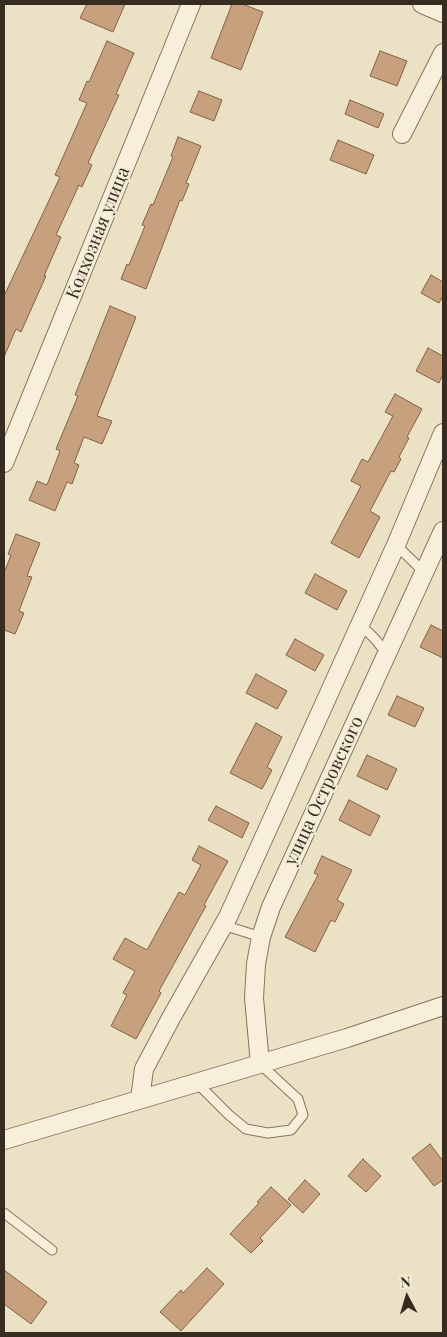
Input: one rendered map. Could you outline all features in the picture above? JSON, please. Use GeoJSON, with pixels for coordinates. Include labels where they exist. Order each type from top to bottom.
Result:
{"type":"FeatureCollection","features":[{"type":"Feature","properties":{"kind":"street","name":"Колхозная улица"},"geometry":{"type":"LineString","coordinates":[[4,463],[191,4]]}},
{"type":"Feature","properties":{"kind":"street"},"geometry":{"type":"LineString","coordinates":[[422,4],[443,13]]}},
{"type":"Feature","properties":{"kind":"street"},"geometry":{"type":"LineString","coordinates":[[402,134],[443,53]]}},
{"type":"Feature","properties":{"kind":"street"},"geometry":{"type":"LineString","coordinates":[[140,1099],[144,1069],[223,926],[255,860],[396,545],[443,433]]}},
{"type":"Feature","properties":{"kind":"street","name":"улица Островского"},"geometry":{"type":"LineString","coordinates":[[260,1064],[254,998],[256,964],[261,937],[271,907],[443,531]]}},
{"type":"Feature","properties":{"kind":"street"},"geometry":{"type":"LineString","coordinates":[[4,1140],[347,1038],[443,1006]]}},
{"type":"Feature","properties":{"kind":"lane"},"geometry":{"type":"LineString","coordinates":[[396,545],[424,572]]}},
{"type":"Feature","properties":{"kind":"lane"},"geometry":{"type":"LineString","coordinates":[[358,628],[368,632],[387,654]]}},
{"type":"Feature","properties":{"kind":"lane"},"geometry":{"type":"LineString","coordinates":[[223,926],[261,937]]}},
{"type":"Feature","properties":{"kind":"lane"},"geometry":{"type":"LineString","coordinates":[[196,1082],[246,1129],[268,1133],[291,1130],[303,1115],[298,1099],[260,1064]]}},
{"type":"Feature","properties":{"kind":"lane"},"geometry":{"type":"LineString","coordinates":[[4,1213],[52,1250]]}},
{"type":"Feature","properties":{"kind":"building"},"geometry":{"type":"Polygon","coordinates":[[[87,4],[125,4],[113,32],[80,18],[87,4]]]}},
{"type":"Feature","properties":{"kind":"building"},"geometry":{"type":"Polygon","coordinates":[[[232,4],[242,4],[263,12],[241,70],[211,58],[232,4]]]}},
{"type":"Feature","properties":{"kind":"building"},"geometry":{"type":"Polygon","coordinates":[[[107,41],[134,53],[116,94],[119,95],[88,163],[92,165],[82,187],[79,185],[56,235],[61,237],[44,276],[46,276],[21,332],[16,329],[4,357],[4,296],[60,177],[55,175],[87,103],[79,100],[107,41]]]}},
{"type":"Feature","properties":{"kind":"building"},"geometry":{"type":"Polygon","coordinates":[[[380,51],[407,61],[397,86],[370,76],[380,51]]]}},
{"type":"Feature","properties":{"kind":"building"},"geometry":{"type":"Polygon","coordinates":[[[199,91],[222,100],[214,121],[190,112],[199,91]]]}},
{"type":"Feature","properties":{"kind":"building"},"geometry":{"type":"Polygon","coordinates":[[[350,100],[384,114],[378,128],[345,114],[350,100]]]}},
{"type":"Feature","properties":{"kind":"building"},"geometry":{"type":"Polygon","coordinates":[[[178,137],[201,146],[186,183],[189,184],[182,201],[180,200],[146,289],[121,279],[127,264],[129,265],[145,226],[142,225],[151,204],[153,205],[173,157],[171,156],[178,137]]]}},
{"type":"Feature","properties":{"kind":"building"},"geometry":{"type":"Polygon","coordinates":[[[338,140],[374,155],[366,174],[330,160],[338,140]]]}},
{"type":"Feature","properties":{"kind":"building"},"geometry":{"type":"Polygon","coordinates":[[[431,275],[443,282],[443,296],[439,303],[421,293],[431,275]]]}},
{"type":"Feature","properties":{"kind":"building"},"geometry":{"type":"Polygon","coordinates":[[[110,306],[136,317],[97,416],[112,421],[102,444],[84,437],[74,463],[79,465],[72,484],[67,482],[55,511],[29,500],[37,481],[47,485],[60,451],[56,449],[78,396],[75,395],[110,306]]]}},
{"type":"Feature","properties":{"kind":"building"},"geometry":{"type":"Polygon","coordinates":[[[428,348],[443,356],[443,374],[439,383],[416,371],[428,348]]]}},
{"type":"Feature","properties":{"kind":"building"},"geometry":{"type":"Polygon","coordinates":[[[395,394],[422,409],[407,437],[409,438],[399,457],[401,459],[394,472],[391,471],[370,511],[380,517],[359,558],[331,543],[361,486],[351,481],[362,459],[368,462],[393,416],[385,412],[395,394]]]}},
{"type":"Feature","properties":{"kind":"building"},"geometry":{"type":"Polygon","coordinates":[[[16,534],[40,543],[27,576],[32,577],[19,611],[24,613],[15,634],[4,630],[4,573],[11,555],[8,554],[16,534]]]}},
{"type":"Feature","properties":{"kind":"building"},"geometry":{"type":"Polygon","coordinates":[[[315,574],[347,591],[337,610],[305,593],[315,574]]]}},
{"type":"Feature","properties":{"kind":"building"},"geometry":{"type":"Polygon","coordinates":[[[431,625],[443,631],[443,658],[420,647],[431,625]]]}},
{"type":"Feature","properties":{"kind":"building"},"geometry":{"type":"Polygon","coordinates":[[[295,639],[324,655],[315,671],[286,655],[295,639]]]}},
{"type":"Feature","properties":{"kind":"building"},"geometry":{"type":"Polygon","coordinates":[[[256,674],[287,691],[277,709],[246,693],[256,674]]]}},
{"type":"Feature","properties":{"kind":"building"},"geometry":{"type":"Polygon","coordinates":[[[397,696],[424,708],[415,727],[388,715],[397,696]]]}},
{"type":"Feature","properties":{"kind":"building"},"geometry":{"type":"Polygon","coordinates":[[[256,723],[282,737],[267,767],[272,770],[262,789],[230,773],[256,723]]]}},
{"type":"Feature","properties":{"kind":"building"},"geometry":{"type":"Polygon","coordinates":[[[367,755],[397,769],[387,790],[357,776],[367,755]]]}},
{"type":"Feature","properties":{"kind":"building"},"geometry":{"type":"Polygon","coordinates":[[[349,800],[380,816],[370,836],[339,820],[349,800]]]}},
{"type":"Feature","properties":{"kind":"building"},"geometry":{"type":"Polygon","coordinates":[[[216,806],[249,823],[242,838],[208,820],[216,806]]]}},
{"type":"Feature","properties":{"kind":"building"},"geometry":{"type":"Polygon","coordinates":[[[199,846],[228,861],[204,905],[206,906],[159,991],[161,993],[136,1039],[111,1026],[127,995],[123,993],[135,971],[113,959],[125,938],[147,950],[179,892],[185,895],[201,865],[192,860],[199,846]]]}},
{"type":"Feature","properties":{"kind":"building"},"geometry":{"type":"Polygon","coordinates":[[[322,856],[352,870],[337,900],[344,904],[335,922],[331,920],[315,952],[285,937],[318,875],[314,873],[322,856]]]}},
{"type":"Feature","properties":{"kind":"building"},"geometry":{"type":"Polygon","coordinates":[[[430,1144],[443,1161],[443,1180],[434,1186],[412,1158],[430,1144]]]}},
{"type":"Feature","properties":{"kind":"building"},"geometry":{"type":"Polygon","coordinates":[[[363,1159],[381,1176],[366,1192],[348,1176],[363,1159]]]}},
{"type":"Feature","properties":{"kind":"building"},"geometry":{"type":"Polygon","coordinates":[[[305,1180],[320,1194],[303,1213],[288,1199],[305,1180]]]}},
{"type":"Feature","properties":{"kind":"building"},"geometry":{"type":"Polygon","coordinates":[[[271,1187],[291,1205],[260,1238],[263,1241],[251,1253],[230,1234],[271,1187]]]}},
{"type":"Feature","properties":{"kind":"building"},"geometry":{"type":"Polygon","coordinates":[[[207,1268],[224,1284],[181,1331],[160,1312],[181,1290],[183,1293],[207,1268]]]}},
{"type":"Feature","properties":{"kind":"building"},"geometry":{"type":"Polygon","coordinates":[[[4,1270],[47,1302],[31,1324],[4,1304],[4,1270]]]}}]}
